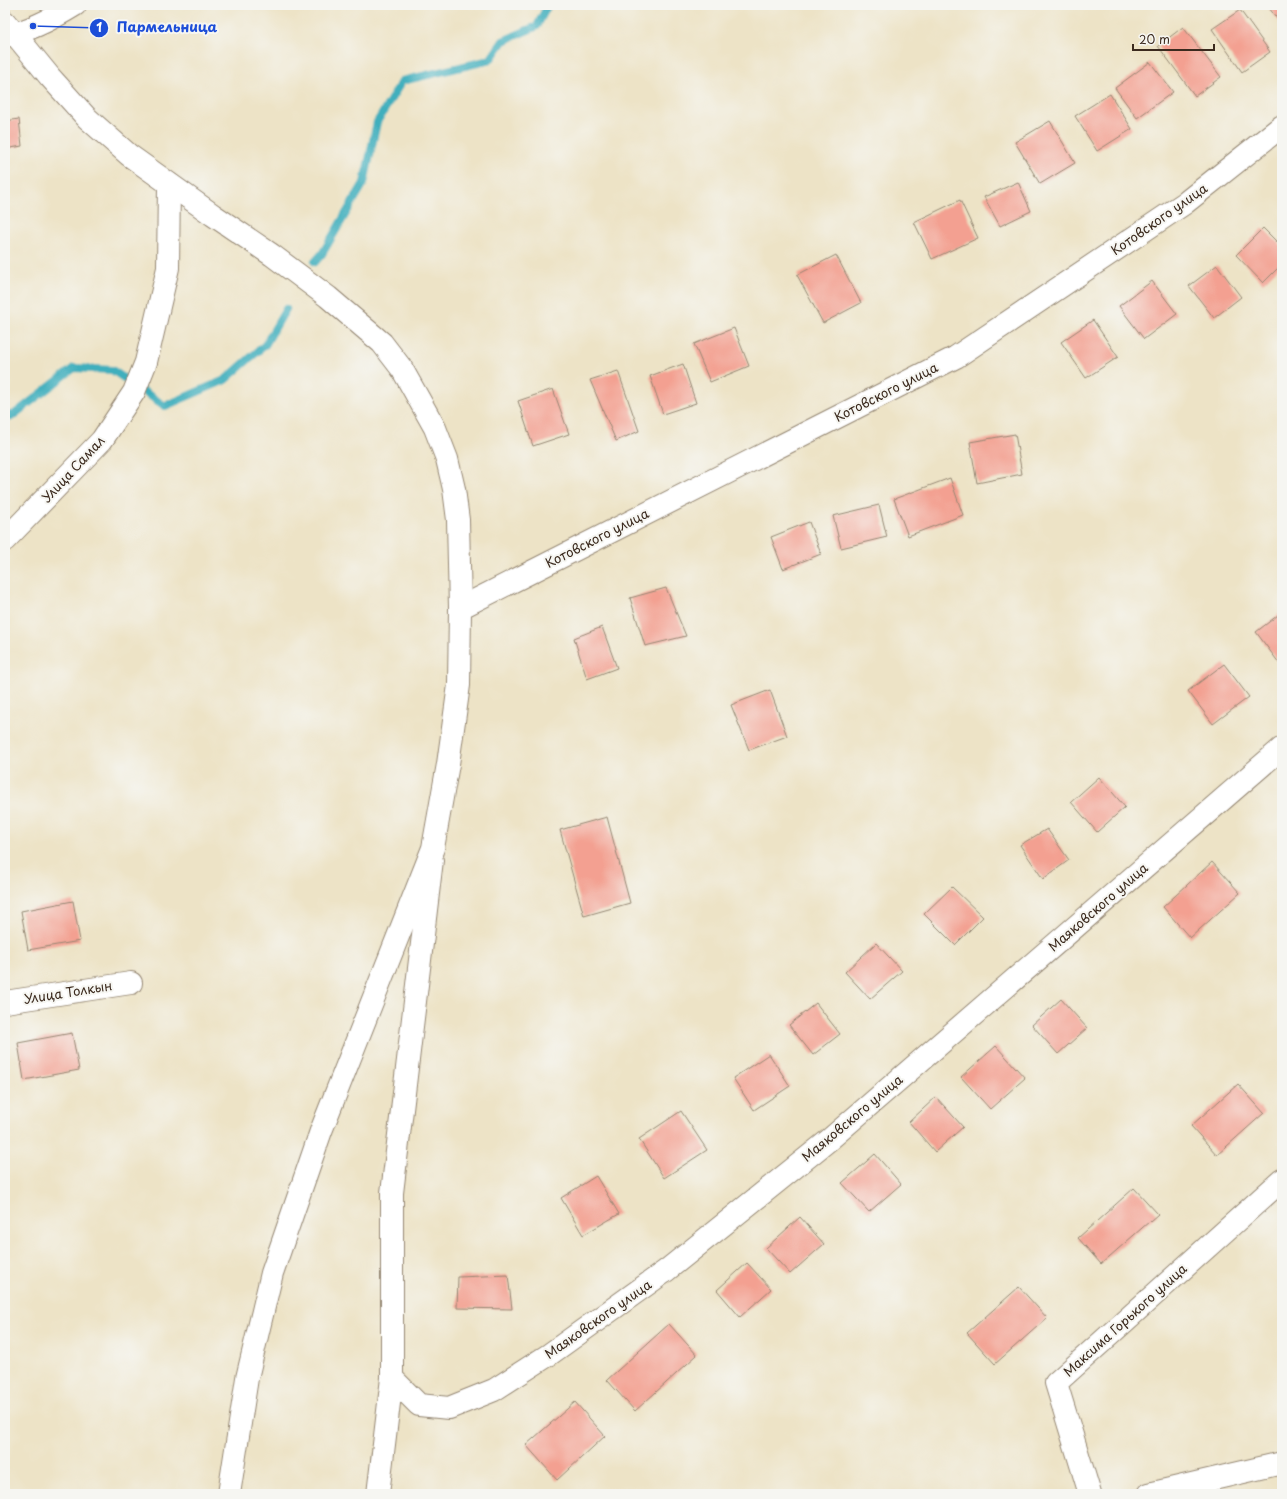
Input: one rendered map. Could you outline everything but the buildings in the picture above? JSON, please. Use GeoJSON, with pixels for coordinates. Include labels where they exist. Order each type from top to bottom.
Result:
{"type":"FeatureCollection","features":[{"type":"Feature","properties":{"kind":"street"},"geometry":{"type":"LineString","coordinates":[[75,5],[59,15],[8,31],[87,118],[129,155],[328,296],[382,343],[402,369],[435,428],[447,459],[458,520],[460,608],[459,685],[448,764],[433,848],[392,1193],[392,1378],[378,1494]]}},
{"type":"Feature","properties":{"kind":"street","name":"Котовского улица"},"geometry":{"type":"LineString","coordinates":[[460,608],[956,357],[1185,203],[1282,126]]}},
{"type":"Feature","properties":{"kind":"street","name":"Улица Самал"},"geometry":{"type":"LineString","coordinates":[[5,540],[102,440],[134,392],[146,362],[168,268],[169,184]]}},
{"type":"Feature","properties":{"kind":"street","name":"Маяковского улица"},"geometry":{"type":"LineString","coordinates":[[392,1378],[419,1405],[449,1408],[494,1390],[550,1354],[667,1270],[828,1140],[1282,748]]}},
{"type":"Feature","properties":{"kind":"street"},"geometry":{"type":"LineString","coordinates":[[230,1494],[247,1378],[272,1273],[321,1131],[433,848]]}},
{"type":"Feature","properties":{"kind":"street","name":"Улица Толкын"},"geometry":{"type":"LineString","coordinates":[[5,1002],[131,983]]}},
{"type":"Feature","properties":{"kind":"street","name":"Максима Горького улица"},"geometry":{"type":"LineString","coordinates":[[1090,1494],[1056,1383],[1282,1180]]}},
{"type":"Feature","properties":{"kind":"street"},"geometry":{"type":"LineString","coordinates":[[1149,1494],[1282,1463]]}},
{"type":"Feature","properties":{"kind":"waterway"},"geometry":{"type":"LineString","coordinates":[[315,262],[322,254],[364,183],[377,122],[402,81],[490,60],[503,41],[537,26],[548,5]]}},
{"type":"Feature","properties":{"kind":"waterway"},"geometry":{"type":"LineString","coordinates":[[5,413],[11,417],[74,368],[112,370],[165,406],[225,380],[265,345],[286,309]]}},
{"type":"Feature","properties":{"kind":"place","name":"Пармельница"},"geometry":{"type":"Point","coordinates":[33,26]}}]}
